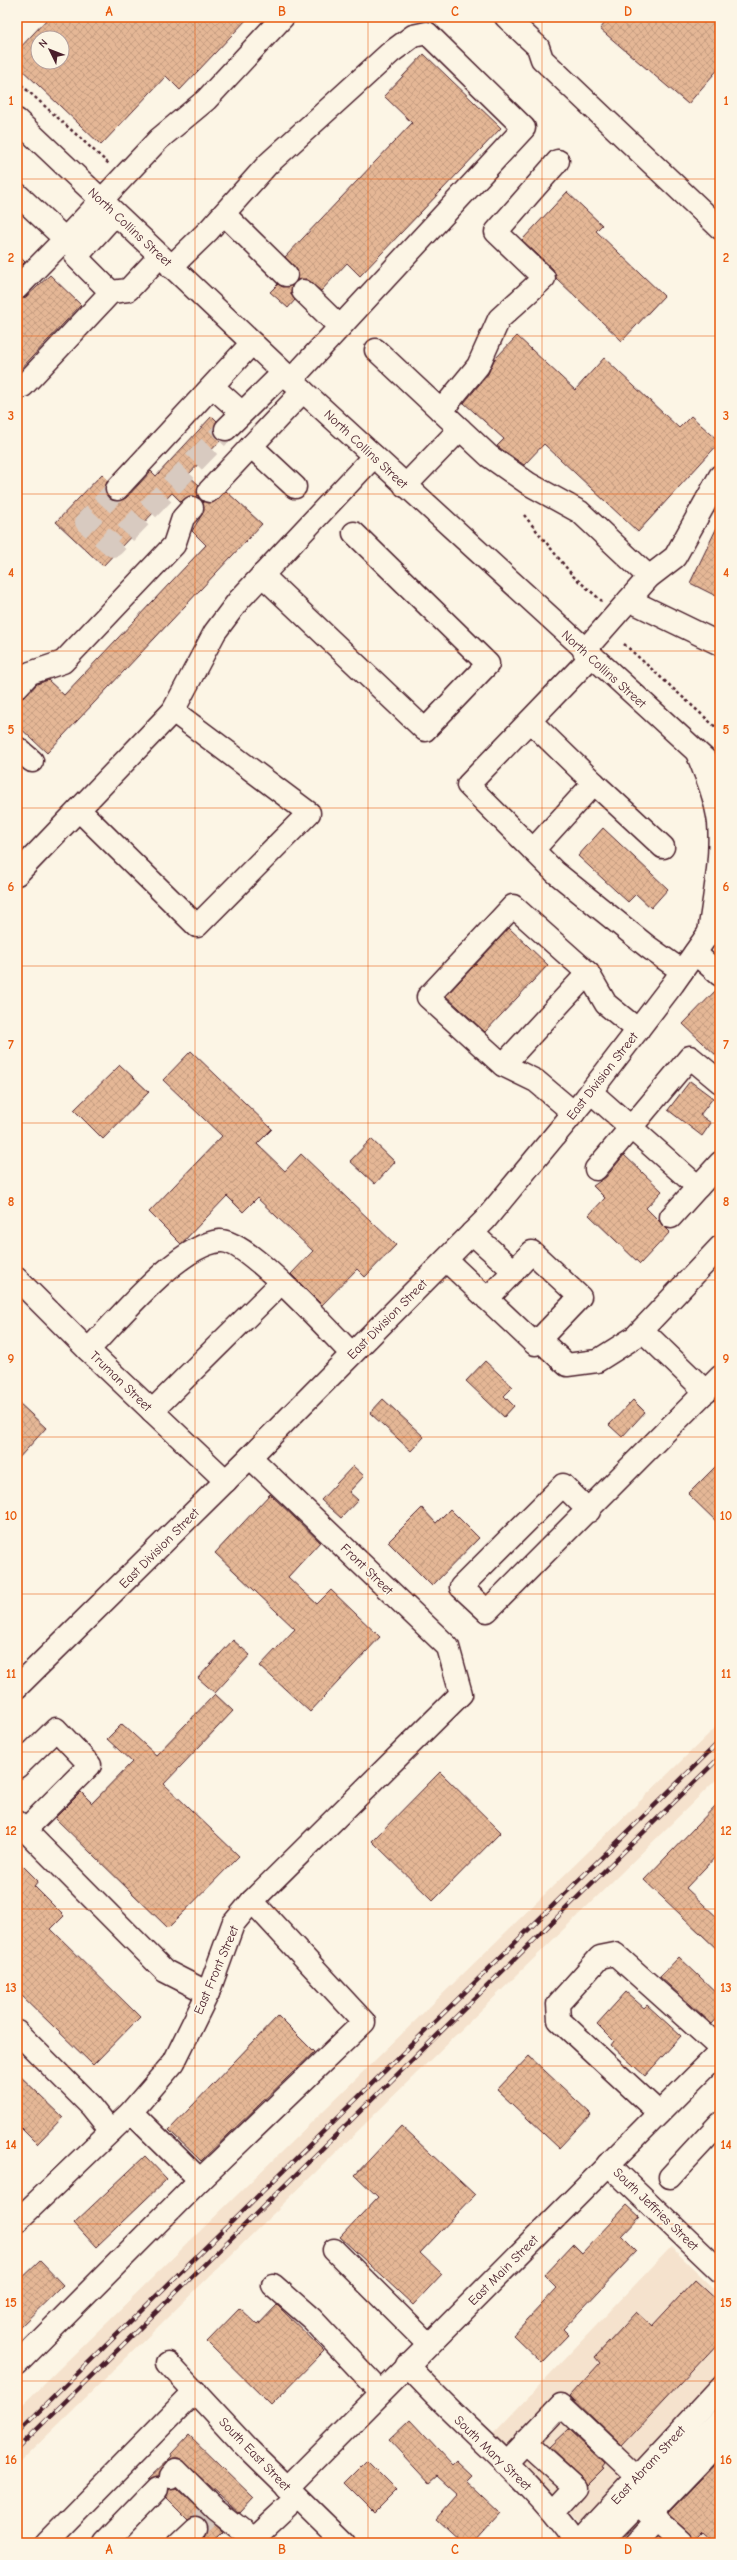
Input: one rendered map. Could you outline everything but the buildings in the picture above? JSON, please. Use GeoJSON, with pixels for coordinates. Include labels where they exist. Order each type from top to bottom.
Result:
{"type":"FeatureCollection","features":[{"type":"Feature","properties":{"kind":"street"},"geometry":{"type":"LineString","coordinates":[[111,292],[76,257],[108,207],[123,177],[159,139],[206,100],[283,17]]}},
{"type":"Feature","properties":{"kind":"street"},"geometry":{"type":"LineString","coordinates":[[506,17],[538,47],[542,59],[720,228]]}},
{"type":"Feature","properties":{"kind":"street"},"geometry":{"type":"LineString","coordinates":[[17,388],[23,386],[111,292],[128,290],[224,214],[268,164],[390,53],[413,36],[427,33],[524,128],[340,326],[292,381],[251,446],[208,491]]}},
{"type":"Feature","properties":{"kind":"street","name":"North Collins Street"},"geometry":{"type":"LineString","coordinates":[[17,120],[292,381],[588,654],[720,773]]}},
{"type":"Feature","properties":{"kind":"street"},"geometry":{"type":"LineString","coordinates":[[441,411],[478,366],[499,319],[544,278],[496,232],[558,161]]}},
{"type":"Feature","properties":{"kind":"street"},"geometry":{"type":"LineString","coordinates":[[17,194],[65,239]]}},
{"type":"Feature","properties":{"kind":"street"},"geometry":{"type":"LineString","coordinates":[[17,288],[65,239],[108,207]]}},
{"type":"Feature","properties":{"kind":"street"},"geometry":{"type":"LineString","coordinates":[[224,214],[286,275]]}},
{"type":"Feature","properties":{"kind":"street"},"geometry":{"type":"LineString","coordinates":[[303,291],[340,326]]}},
{"type":"Feature","properties":{"kind":"street"},"geometry":{"type":"LineString","coordinates":[[117,488],[213,387],[252,343]]}},
{"type":"Feature","properties":{"kind":"street"},"geometry":{"type":"LineString","coordinates":[[376,350],[488,456],[529,484],[580,512],[649,577]]}},
{"type":"Feature","properties":{"kind":"street"},"geometry":{"type":"LineString","coordinates":[[226,429],[241,412],[292,381]]}},
{"type":"Feature","properties":{"kind":"street"},"geometry":{"type":"LineString","coordinates":[[213,387],[241,412]]}},
{"type":"Feature","properties":{"kind":"street"},"geometry":{"type":"LineString","coordinates":[[406,486],[460,429]]}},
{"type":"Feature","properties":{"kind":"street"},"geometry":{"type":"LineString","coordinates":[[251,446],[296,487]]}},
{"type":"Feature","properties":{"kind":"street"},"geometry":{"type":"LineString","coordinates":[[17,874],[173,711],[214,632],[239,600],[374,456]]}},
{"type":"Feature","properties":{"kind":"street"},"geometry":{"type":"LineString","coordinates":[[682,971],[648,947],[555,872],[468,785],[530,721],[588,654],[629,600],[649,577],[675,557],[720,476]]}},
{"type":"Feature","properties":{"kind":"street"},"geometry":{"type":"LineString","coordinates":[[17,686],[30,673],[63,662],[174,545],[183,518],[192,508]]}},
{"type":"Feature","properties":{"kind":"street"},"geometry":{"type":"LineString","coordinates":[[262,576],[424,730],[488,664],[354,533]]}},
{"type":"Feature","properties":{"kind":"street"},"geometry":{"type":"LineString","coordinates":[[629,600],[720,644]]}},
{"type":"Feature","properties":{"kind":"street"},"geometry":{"type":"LineString","coordinates":[[79,810],[197,926],[309,813],[173,711]]}},
{"type":"Feature","properties":{"kind":"street"},"geometry":{"type":"LineString","coordinates":[[530,721],[663,847]]}},
{"type":"Feature","properties":{"kind":"street"},"geometry":{"type":"LineString","coordinates":[[716,925],[719,823],[712,792],[698,754],[720,757]]}},
{"type":"Feature","properties":{"kind":"street"},"geometry":{"type":"LineString","coordinates":[[533,850],[594,783]]}},
{"type":"Feature","properties":{"kind":"street"},"geometry":{"type":"LineString","coordinates":[[574,1112],[536,1081],[503,1065],[428,997],[513,906],[588,973],[606,1004],[638,1030]]}},
{"type":"Feature","properties":{"kind":"street","name":"East Division Street"},"geometry":{"type":"LineString","coordinates":[[18,1684],[226,1481],[472,1232],[590,1092],[716,925]]}},
{"type":"Feature","properties":{"kind":"street"},"geometry":{"type":"LineString","coordinates":[[695,953],[720,974]]}},
{"type":"Feature","properties":{"kind":"street"},"geometry":{"type":"LineString","coordinates":[[503,1065],[588,973]]}},
{"type":"Feature","properties":{"kind":"street"},"geometry":{"type":"LineString","coordinates":[[596,1169],[690,1057],[720,1082]]}},
{"type":"Feature","properties":{"kind":"street"},"geometry":{"type":"LineString","coordinates":[[590,1092],[698,1187]]}},
{"type":"Feature","properties":{"kind":"street"},"geometry":{"type":"LineString","coordinates":[[671,1217],[720,1163]]}},
{"type":"Feature","properties":{"kind":"street"},"geometry":{"type":"LineString","coordinates":[[472,1232],[514,1271]]}},
{"type":"Feature","properties":{"kind":"street"},"geometry":{"type":"LineString","coordinates":[[88,1350],[171,1266],[201,1246],[221,1241],[239,1247],[262,1264],[352,1354]]}},
{"type":"Feature","properties":{"kind":"street"},"geometry":{"type":"LineString","coordinates":[[539,1339],[567,1365],[597,1361],[635,1337],[720,1247]]}},
{"type":"Feature","properties":{"kind":"street"},"geometry":{"type":"LineString","coordinates":[[446,1260],[535,1344],[580,1297],[532,1252],[488,1299]]}},
{"type":"Feature","properties":{"kind":"street","name":"Truman Street"},"geometry":{"type":"LineString","coordinates":[[17,1278],[88,1350],[226,1481]]}},
{"type":"Feature","properties":{"kind":"street"},"geometry":{"type":"LineString","coordinates":[[152,1410],[281,1283]]}},
{"type":"Feature","properties":{"kind":"street"},"geometry":{"type":"LineString","coordinates":[[589,1511],[563,1485],[461,1587],[487,1611],[589,1511],[713,1384],[642,1330]]}},
{"type":"Feature","properties":{"kind":"street","name":"Front Street"},"geometry":{"type":"LineString","coordinates":[[250,1457],[448,1647],[461,1694]]}},
{"type":"Feature","properties":{"kind":"street","name":"East Front Street"},"geometry":{"type":"LineString","coordinates":[[21,2210],[131,2112],[174,2062],[208,1993],[233,1924],[252,1901],[461,1694]]}},
{"type":"Feature","properties":{"kind":"street"},"geometry":{"type":"LineString","coordinates":[[17,1767],[56,1729],[90,1765],[21,1826],[165,1971],[208,1993]]}},
{"type":"Feature","properties":{"kind":"street"},"geometry":{"type":"LineString","coordinates":[[17,2364],[200,2180],[364,2022],[252,1901]]}},
{"type":"Feature","properties":{"kind":"street"},"geometry":{"type":"LineString","coordinates":[[659,2113],[559,2020],[558,2004],[600,1957],[615,1954],[720,2048]]}},
{"type":"Feature","properties":{"kind":"street"},"geometry":{"type":"LineString","coordinates":[[17,2032],[91,2106],[111,2131]]}},
{"type":"Feature","properties":{"kind":"street","name":"East Main Street"},"geometry":{"type":"LineString","coordinates":[[251,2541],[381,2392],[720,2052]]}},
{"type":"Feature","properties":{"kind":"street"},"geometry":{"type":"LineString","coordinates":[[131,2112],[200,2180]]}},
{"type":"Feature","properties":{"kind":"street"},"geometry":{"type":"LineString","coordinates":[[670,2177],[720,2123]]}},
{"type":"Feature","properties":{"kind":"street","name":"South Jeffries Street"},"geometry":{"type":"LineString","coordinates":[[608,2164],[720,2271]]}},
{"type":"Feature","properties":{"kind":"street"},"geometry":{"type":"LineString","coordinates":[[334,2250],[428,2344]]}},
{"type":"Feature","properties":{"kind":"street"},"geometry":{"type":"LineString","coordinates":[[273,2285],[312,2319],[381,2392]]}},
{"type":"Feature","properties":{"kind":"street","name":"South East Street"},"geometry":{"type":"LineString","coordinates":[[168,2363],[292,2493],[344,2543]]}},
{"type":"Feature","properties":{"kind":"street","name":"South Mary Street"},"geometry":{"type":"LineString","coordinates":[[407,2365],[430,2391],[554,2512],[576,2543]]}},
{"type":"Feature","properties":{"kind":"street","name":"East Abram Street"},"geometry":{"type":"LineString","coordinates":[[576,2543],[720,2388]]}},
{"type":"Feature","properties":{"kind":"street"},"geometry":{"type":"LineString","coordinates":[[46,2543],[195,2391]]}},
{"type":"Feature","properties":{"kind":"street"},"geometry":{"type":"LineString","coordinates":[[505,2464],[560,2405],[638,2477]]}},
{"type":"Feature","properties":{"kind":"street","name":"East Abram Street"},"geometry":{"type":"LineString","coordinates":[[611,2539],[648,2513],[720,2420]]}},
{"type":"Feature","properties":{"kind":"street"},"geometry":{"type":"LineString","coordinates":[[636,2543],[648,2513],[720,2441]]}},
{"type":"Feature","properties":{"kind":"street"},"geometry":{"type":"LineString","coordinates":[[525,2442],[576,2488],[554,2512]]}},
{"type":"Feature","properties":{"kind":"street"},"geometry":{"type":"LineString","coordinates":[[105,2543],[168,2479],[206,2518],[251,2541]]}},
{"type":"Feature","properties":{"kind":"street"},"geometry":{"type":"LineString","coordinates":[[648,2513],[681,2543]]}},
{"type":"Feature","properties":{"kind":"street"},"geometry":{"type":"LineString","coordinates":[[179,2543],[206,2518]]}},
{"type":"Feature","properties":{"kind":"path"},"geometry":{"type":"LineString","coordinates":[[17,81],[123,177]]}},
{"type":"Feature","properties":{"kind":"path"},"geometry":{"type":"LineString","coordinates":[[524,515],[573,576],[602,602]]}},
{"type":"Feature","properties":{"kind":"path"},"geometry":{"type":"LineString","coordinates":[[624,644],[720,731]]}},
{"type":"Feature","properties":{"kind":"shaded area"},"geometry":{"type":"Polygon","coordinates":[[[720,1723],[720,1776],[17,2465],[17,2410],[720,1723]]]}},
{"type":"Feature","properties":{"kind":"shaded area"},"geometry":{"type":"Polygon","coordinates":[[[671,2247],[720,2294],[720,2543],[599,2543],[493,2434],[671,2247]]]}},
{"type":"Feature","properties":{"kind":"tunnel"},"geometry":{"type":"LineString","coordinates":[[117,489],[86,522],[113,546],[226,429]]}},
{"type":"Feature","properties":{"kind":"tunnel"},"geometry":{"type":"LineString","coordinates":[[195,2528],[207,2516]]}},
{"type":"Feature","properties":{"kind":"railway"},"geometry":{"type":"LineString","coordinates":[[17,2433],[720,1741]]}},
{"type":"Feature","properties":{"kind":"railway"},"geometry":{"type":"LineString","coordinates":[[17,2449],[720,1757]]}}]}
